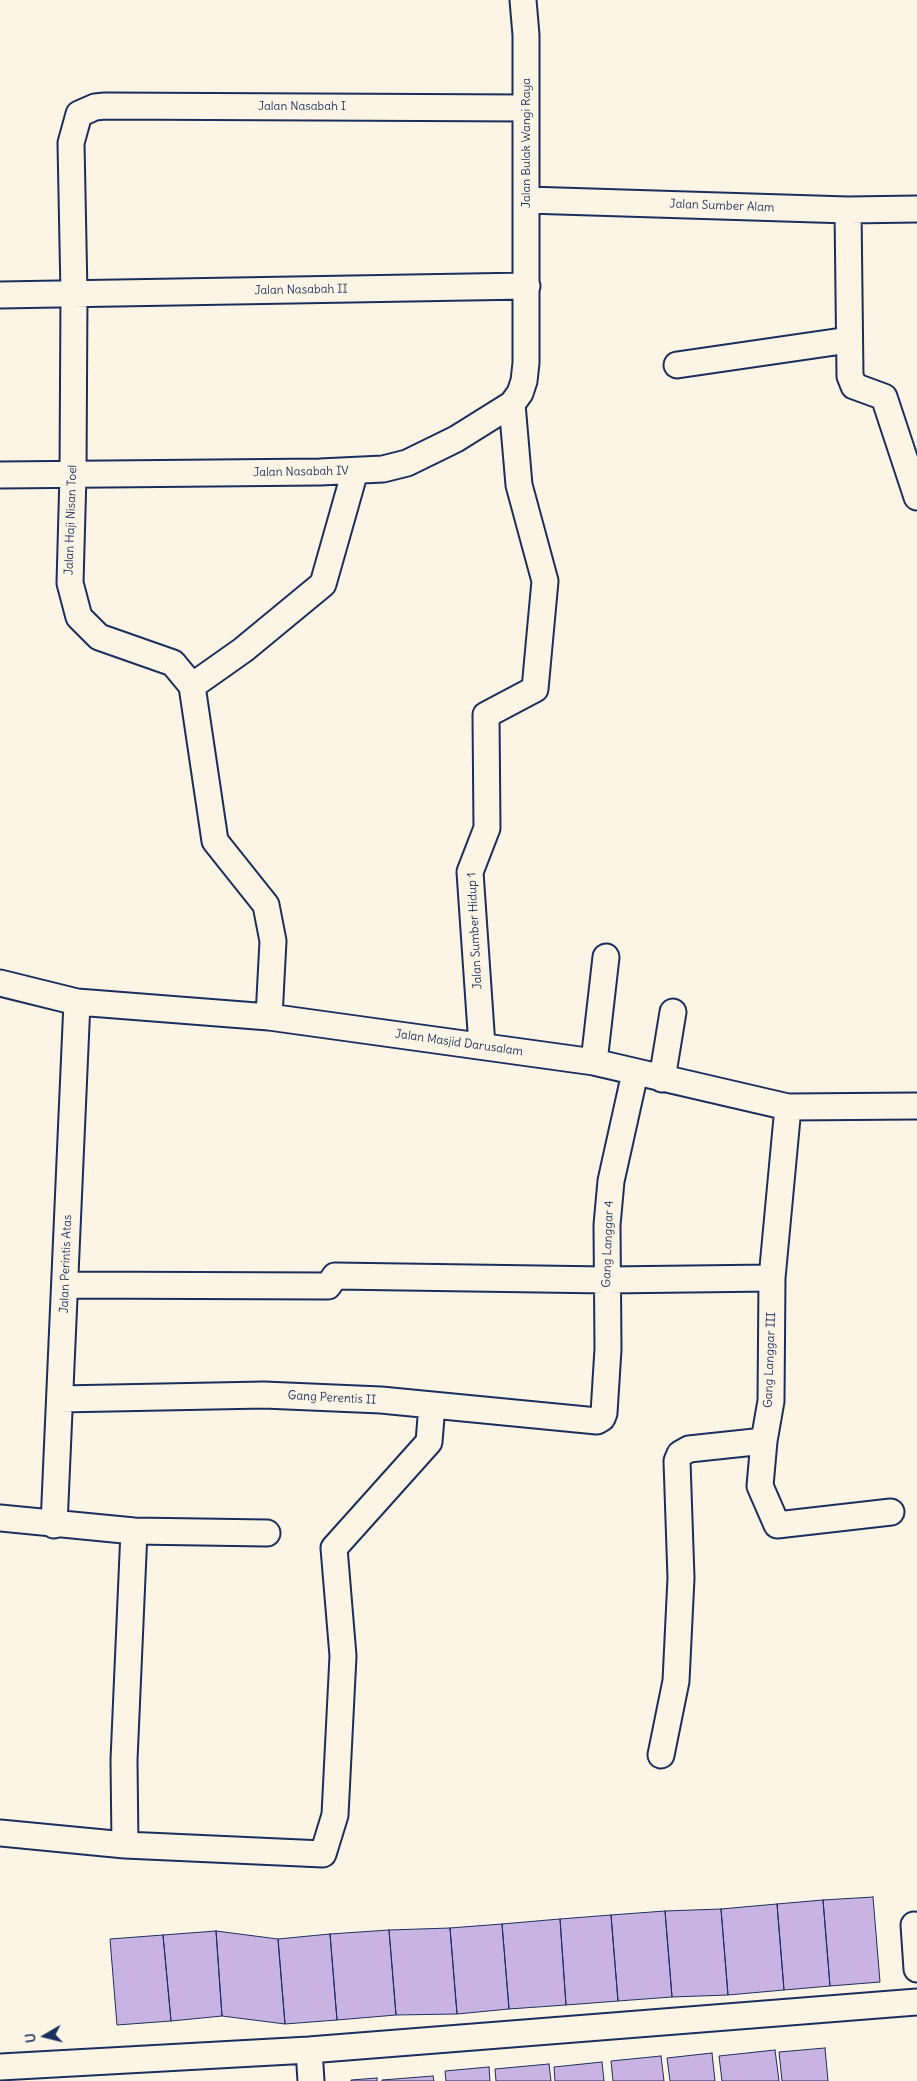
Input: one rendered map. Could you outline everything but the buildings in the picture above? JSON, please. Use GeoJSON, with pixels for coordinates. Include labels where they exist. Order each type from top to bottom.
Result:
{"type":"FeatureCollection","features":[{"type":"Feature","properties":{"kind":"street","name":"Jalan Bulak Wangi Raya"},"geometry":{"type":"LineString","coordinates":[[524,0],[527,286]]}},
{"type":"Feature","properties":{"kind":"street","name":"Jalan Nasabah I"},"geometry":{"type":"LineString","coordinates":[[79,114],[95,107],[105,106],[526,108]]}},
{"type":"Feature","properties":{"kind":"street","name":"Jalan Haji Nisan Toel"},"geometry":{"type":"LineString","coordinates":[[79,114],[70,143],[74,294],[73,475],[70,583],[79,617],[99,637],[173,663],[192,686]]}},
{"type":"Feature","properties":{"kind":"street","name":"Jalan Sumber Alam"},"geometry":{"type":"LineString","coordinates":[[527,200],[848,210],[917,209]]}},
{"type":"Feature","properties":{"kind":"street"},"geometry":{"type":"LineString","coordinates":[[848,210],[851,380],[854,386],[884,397],[917,497]]}},
{"type":"Feature","properties":{"kind":"street","name":"Jalan Nasabah II"},"geometry":{"type":"LineString","coordinates":[[0,295],[527,286]]}},
{"type":"Feature","properties":{"kind":"street"},"geometry":{"type":"LineString","coordinates":[[512,404],[520,392],[525,372],[527,286]]}},
{"type":"Feature","properties":{"kind":"street"},"geometry":{"type":"LineString","coordinates":[[678,365],[849,340]]}},
{"type":"Feature","properties":{"kind":"street","name":"Jalan Nasabah IV"},"geometry":{"type":"LineString","coordinates":[[0,475],[356,471],[383,469],[407,463],[456,439],[512,404]]}},
{"type":"Feature","properties":{"kind":"street","name":"Jalan Sumber Hidup 1"},"geometry":{"type":"LineString","coordinates":[[482,1046],[470,872],[487,828],[486,715],[535,688],[545,581],[519,485],[512,404]]}},
{"type":"Feature","properties":{"kind":"street"},"geometry":{"type":"LineString","coordinates":[[269,1018],[273,941],[266,905],[215,842],[192,686],[243,650],[323,584],[356,471]]}},
{"type":"Feature","properties":{"kind":"street"},"geometry":{"type":"LineString","coordinates":[[594,1062],[606,957]]}},
{"type":"Feature","properties":{"kind":"street","name":"Jalan Masjid Darusalam"},"geometry":{"type":"LineString","coordinates":[[0,983],[77,1002],[269,1018],[594,1062],[788,1107],[917,1106]]}},
{"type":"Feature","properties":{"kind":"street","name":"Jalan Perintis Atas"},"geometry":{"type":"LineString","coordinates":[[54,1525],[77,1002]]}},
{"type":"Feature","properties":{"kind":"street"},"geometry":{"type":"LineString","coordinates":[[662,1079],[673,1012]]}},
{"type":"Feature","properties":{"kind":"street","name":"Gang Langgar 4"},"geometry":{"type":"LineString","coordinates":[[602,1418],[608,1349],[606,1280],[607,1225],[611,1181],[636,1073]]}},
{"type":"Feature","properties":{"kind":"street","name":"Gang Langgar III"},"geometry":{"type":"LineString","coordinates":[[788,1107],[772,1278],[771,1401],[764,1441],[760,1486],[777,1525],[891,1512]]}},
{"type":"Feature","properties":{"kind":"street"},"geometry":{"type":"LineString","coordinates":[[65,1285],[328,1286],[335,1276],[606,1280],[772,1278]]}},
{"type":"Feature","properties":{"kind":"street","name":"Gang Perentis II"},"geometry":{"type":"LineString","coordinates":[[60,1399],[264,1395],[381,1400],[591,1421],[597,1421],[602,1418]]}},
{"type":"Feature","properties":{"kind":"street"},"geometry":{"type":"LineString","coordinates":[[0,1833],[125,1844],[323,1854],[334,1815],[343,1656],[334,1548],[429,1442],[432,1405]]}},
{"type":"Feature","properties":{"kind":"street"},"geometry":{"type":"LineString","coordinates":[[662,1755],[676,1680],[681,1578],[677,1462],[680,1454],[689,1449],[764,1441]]}},
{"type":"Feature","properties":{"kind":"street"},"geometry":{"type":"LineString","coordinates":[[0,1518],[54,1525],[134,1531],[267,1533]]}},
{"type":"Feature","properties":{"kind":"street"},"geometry":{"type":"LineString","coordinates":[[125,1844],[124,1760],[134,1531]]}},
{"type":"Feature","properties":{"kind":"street"},"geometry":{"type":"LineString","coordinates":[[914,1925],[917,1969]]}},
{"type":"Feature","properties":{"kind":"street"},"geometry":{"type":"LineString","coordinates":[[0,2067],[309,2050],[917,2002]]}},
{"type":"Feature","properties":{"kind":"street"},"geometry":{"type":"LineString","coordinates":[[309,2050],[311,2081]]}}]}
